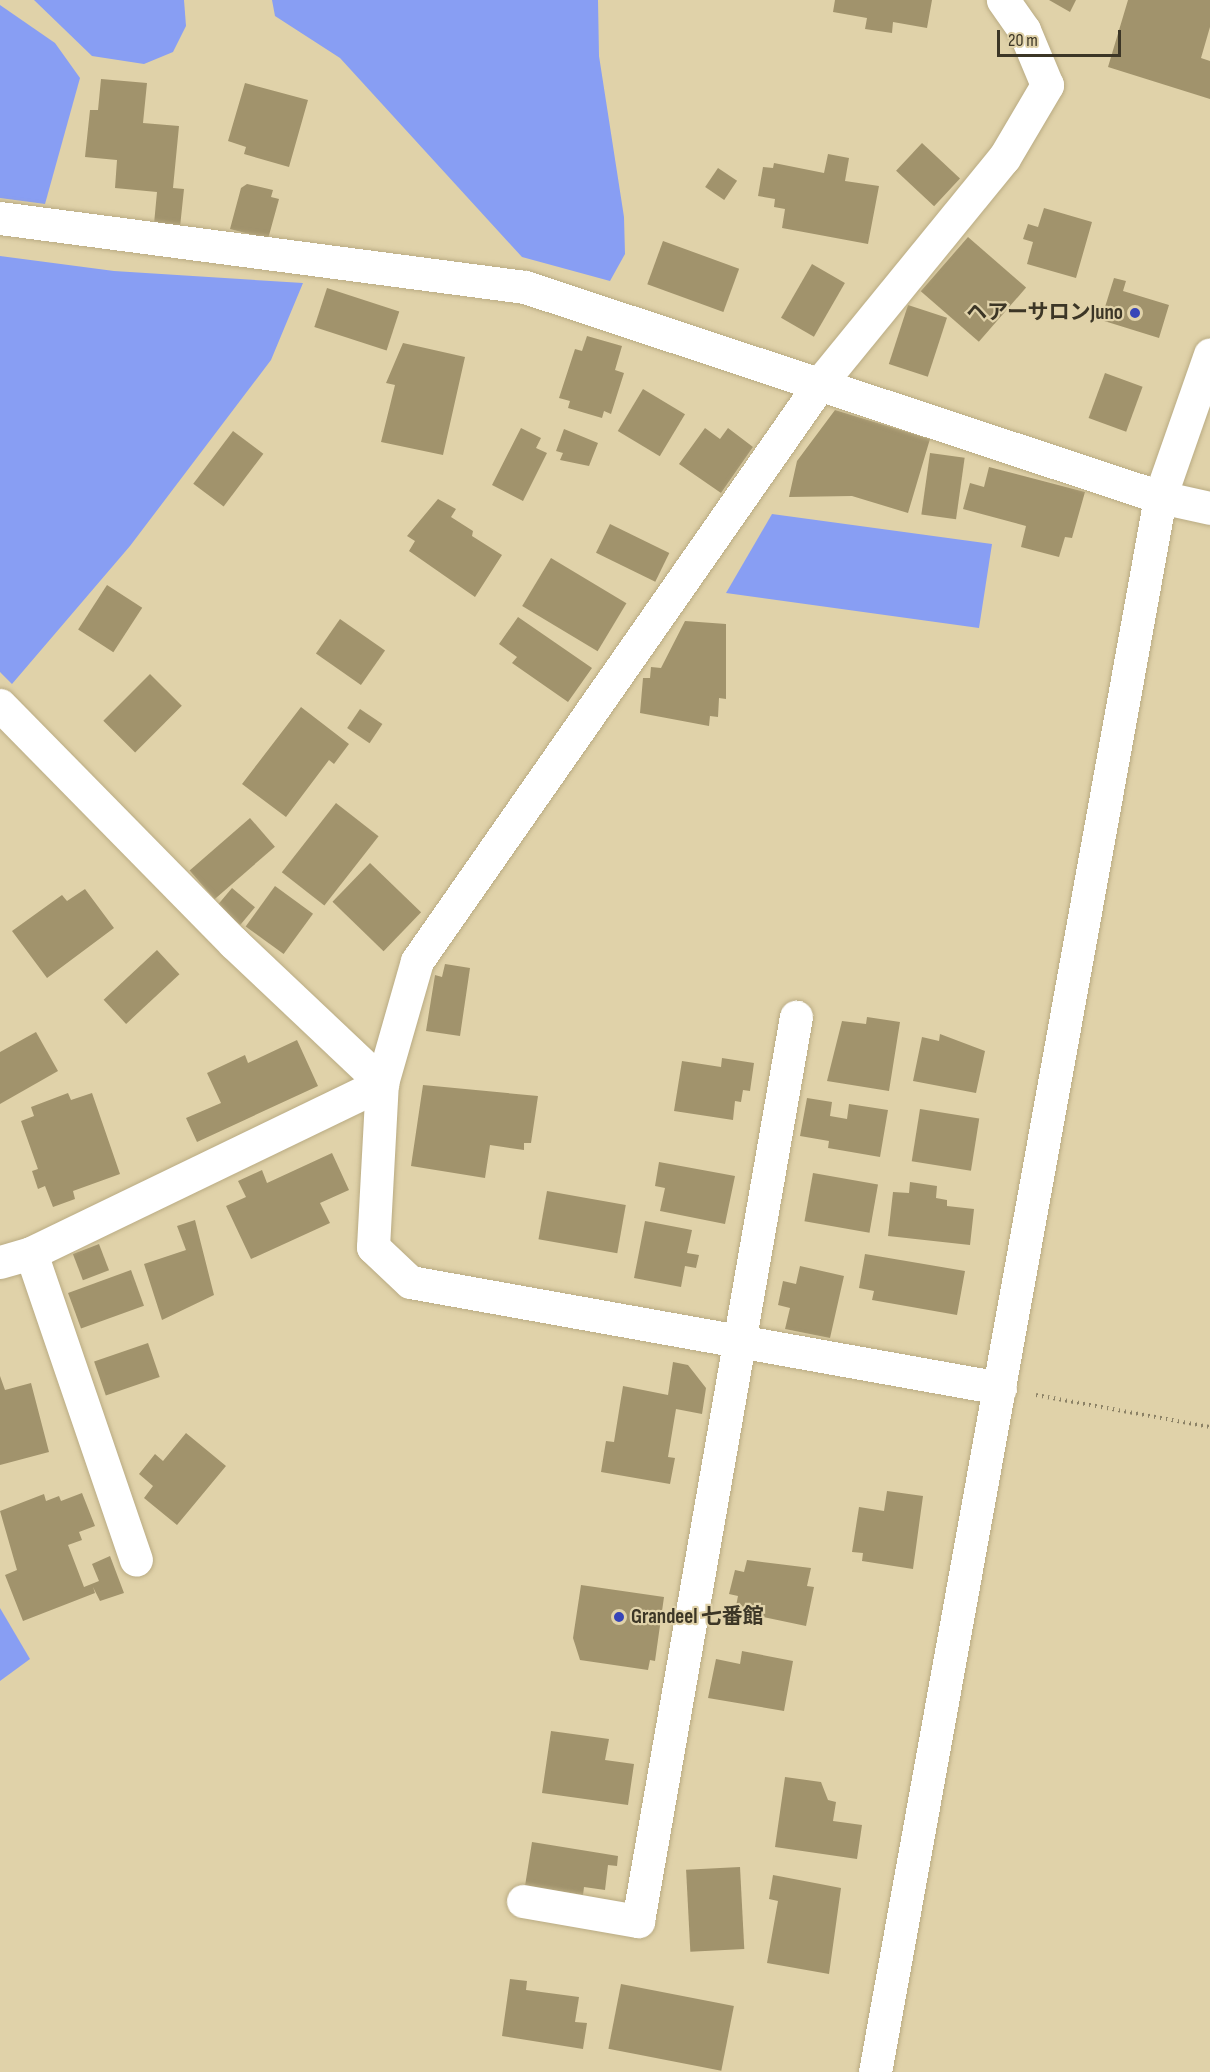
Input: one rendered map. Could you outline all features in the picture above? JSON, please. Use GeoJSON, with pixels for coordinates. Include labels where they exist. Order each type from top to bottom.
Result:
{"type":"FeatureCollection","features":[{"type":"Feature","properties":{"kind":"street"},"geometry":{"type":"LineString","coordinates":[[1000,1388],[738,1343],[410,1282],[373,1247],[381,1083],[417,961],[821,382],[1004,158],[1047,84],[1024,30],[1003,0]]}},
{"type":"Feature","properties":{"kind":"street"},"geometry":{"type":"LineString","coordinates":[[0,218],[525,287],[821,382],[1160,497],[1210,508]]}},
{"type":"Feature","properties":{"kind":"street"},"geometry":{"type":"LineString","coordinates":[[875,2072],[1160,497],[1210,354]]}},
{"type":"Feature","properties":{"kind":"street"},"geometry":{"type":"LineString","coordinates":[[0,705],[234,943],[381,1083]]}},
{"type":"Feature","properties":{"kind":"street"},"geometry":{"type":"LineString","coordinates":[[523,1901],[638,1921],[796,1017]]}},
{"type":"Feature","properties":{"kind":"street"},"geometry":{"type":"LineString","coordinates":[[0,1262],[32,1253],[381,1083]]}},
{"type":"Feature","properties":{"kind":"street"},"geometry":{"type":"LineString","coordinates":[[32,1253],[136,1558]]}},
{"type":"Feature","properties":{"kind":"path"},"geometry":{"type":"LineString","coordinates":[[1000,1388],[1210,1427]]}},
{"type":"Feature","properties":{"kind":"shaded area"},"geometry":{"type":"Polygon","coordinates":[[[34,0],[184,0],[186,26],[173,52],[144,64],[92,56],[34,0]]]}},
{"type":"Feature","properties":{"kind":"shaded area"},"geometry":{"type":"Polygon","coordinates":[[[272,0],[598,0],[599,56],[624,217],[625,254],[610,281],[522,257],[340,58],[275,16],[272,0]]]}},
{"type":"Feature","properties":{"kind":"shaded area"},"geometry":{"type":"Polygon","coordinates":[[[0,5],[55,43],[80,78],[45,204],[0,198],[0,5]]]}},
{"type":"Feature","properties":{"kind":"shaded area"},"geometry":{"type":"Polygon","coordinates":[[[0,256],[114,271],[303,283],[271,360],[130,546],[12,684],[0,672],[0,256]]]}},
{"type":"Feature","properties":{"kind":"shaded area"},"geometry":{"type":"Polygon","coordinates":[[[772,514],[992,544],[979,628],[726,593],[772,514]]]}},
{"type":"Feature","properties":{"kind":"shaded area"},"geometry":{"type":"Polygon","coordinates":[[[0,1608],[30,1659],[0,1681],[0,1608]]]}},
{"type":"Feature","properties":{"kind":"building"},"geometry":{"type":"Polygon","coordinates":[[[835,0],[932,0],[927,28],[893,22],[892,33],[865,29],[867,18],[833,12],[835,0]]]}},
{"type":"Feature","properties":{"kind":"building"},"geometry":{"type":"Polygon","coordinates":[[[1049,0],[1076,0],[1070,12],[1049,0]]]}},
{"type":"Feature","properties":{"kind":"building"},"geometry":{"type":"Polygon","coordinates":[[[1128,0],[1210,0],[1210,27],[1201,58],[1210,61],[1210,99],[1108,67],[1128,0]]]}},
{"type":"Feature","properties":{"kind":"building"},"geometry":{"type":"Polygon","coordinates":[[[101,79],[147,83],[143,123],[179,126],[173,188],[184,189],[180,227],[154,224],[157,192],[115,188],[117,160],[85,157],[90,110],[98,110],[101,79]]]}},
{"type":"Feature","properties":{"kind":"building"},"geometry":{"type":"Polygon","coordinates":[[[245,83],[308,100],[289,167],[244,154],[246,147],[228,141],[245,83]]]}},
{"type":"Feature","properties":{"kind":"building"},"geometry":{"type":"Polygon","coordinates":[[[922,143],[960,178],[934,206],[896,171],[922,143]]]}},
{"type":"Feature","properties":{"kind":"building"},"geometry":{"type":"Polygon","coordinates":[[[828,154],[849,158],[845,181],[879,186],[868,244],[782,228],[785,209],[774,207],[775,199],[758,196],[763,167],[773,168],[774,163],[824,173],[828,154]]]}},
{"type":"Feature","properties":{"kind":"building"},"geometry":{"type":"Polygon","coordinates":[[[718,168],[737,181],[724,200],[705,187],[718,168]]]}},
{"type":"Feature","properties":{"kind":"building"},"geometry":{"type":"Polygon","coordinates":[[[247,184],[273,190],[271,197],[279,199],[268,239],[230,229],[241,188],[247,184]]]}},
{"type":"Feature","properties":{"kind":"building"},"geometry":{"type":"Polygon","coordinates":[[[1044,208],[1092,222],[1076,278],[1027,264],[1033,242],[1023,239],[1028,224],[1038,227],[1044,208]]]}},
{"type":"Feature","properties":{"kind":"building"},"geometry":{"type":"Polygon","coordinates":[[[968,237],[1026,288],[979,342],[921,291],[968,237]]]}},
{"type":"Feature","properties":{"kind":"building"},"geometry":{"type":"Polygon","coordinates":[[[663,241],[739,269],[723,312],[647,284],[663,241]]]}},
{"type":"Feature","properties":{"kind":"building"},"geometry":{"type":"Polygon","coordinates":[[[812,264],[845,283],[814,337],[781,318],[812,264]]]}},
{"type":"Feature","properties":{"kind":"building","name":"ヘアーサロンJuno"},"geometry":{"type":"Polygon","coordinates":[[[1114,278],[1126,281],[1123,291],[1169,305],[1159,338],[1101,320],[1114,278]]]}},
{"type":"Feature","properties":{"kind":"building"},"geometry":{"type":"Polygon","coordinates":[[[327,288],[399,311],[387,350],[314,327],[327,288]]]}},
{"type":"Feature","properties":{"kind":"building"},"geometry":{"type":"Polygon","coordinates":[[[908,305],[947,318],[928,377],[889,364],[908,305]]]}},
{"type":"Feature","properties":{"kind":"building"},"geometry":{"type":"Polygon","coordinates":[[[587,336],[622,346],[615,370],[624,373],[611,414],[604,411],[602,418],[568,408],[570,401],[559,398],[575,349],[582,351],[587,336]]]}},
{"type":"Feature","properties":{"kind":"building"},"geometry":{"type":"Polygon","coordinates":[[[403,343],[465,357],[443,455],[381,442],[395,385],[386,383],[403,343]]]}},
{"type":"Feature","properties":{"kind":"building"},"geometry":{"type":"Polygon","coordinates":[[[1105,373],[1143,387],[1126,432],[1089,418],[1105,373]]]}},
{"type":"Feature","properties":{"kind":"building"},"geometry":{"type":"Polygon","coordinates":[[[643,389],[685,414],[660,456],[618,431],[643,389]]]}},
{"type":"Feature","properties":{"kind":"building"},"geometry":{"type":"Polygon","coordinates":[[[835,410],[930,439],[908,513],[852,496],[789,497],[797,461],[835,410]]]}},
{"type":"Feature","properties":{"kind":"building"},"geometry":{"type":"Polygon","coordinates":[[[521,428],[541,438],[536,448],[547,453],[523,501],[492,485],[521,428]]]}},
{"type":"Feature","properties":{"kind":"building"},"geometry":{"type":"Polygon","coordinates":[[[705,428],[720,439],[728,428],[753,447],[721,493],[679,464],[705,428]]]}},
{"type":"Feature","properties":{"kind":"building"},"geometry":{"type":"Polygon","coordinates":[[[564,429],[598,443],[589,466],[560,460],[563,453],[556,451],[564,429]]]}},
{"type":"Feature","properties":{"kind":"building"},"geometry":{"type":"Polygon","coordinates":[[[233,431],[263,454],[224,507],[193,484],[233,431]]]}},
{"type":"Feature","properties":{"kind":"building"},"geometry":{"type":"Polygon","coordinates":[[[930,453],[965,458],[956,519],[921,514],[930,453]]]}},
{"type":"Feature","properties":{"kind":"building"},"geometry":{"type":"Polygon","coordinates":[[[989,467],[1085,492],[1072,538],[1065,537],[1059,557],[1021,547],[1026,526],[963,509],[970,483],[984,487],[989,467]]]}},
{"type":"Feature","properties":{"kind":"building"},"geometry":{"type":"Polygon","coordinates":[[[438,499],[456,509],[451,517],[473,531],[472,536],[502,555],[475,597],[409,551],[415,541],[407,536],[438,499]]]}},
{"type":"Feature","properties":{"kind":"building"},"geometry":{"type":"Polygon","coordinates":[[[610,524],[669,553],[655,582],[596,553],[610,524]]]}},
{"type":"Feature","properties":{"kind":"building"},"geometry":{"type":"Polygon","coordinates":[[[551,558],[626,603],[598,651],[522,606],[551,558]]]}},
{"type":"Feature","properties":{"kind":"building"},"geometry":{"type":"Polygon","coordinates":[[[107,585],[142,608],[113,652],[78,629],[107,585]]]}},
{"type":"Feature","properties":{"kind":"building"},"geometry":{"type":"Polygon","coordinates":[[[518,617],[592,668],[568,702],[512,663],[517,657],[499,644],[518,617]]]}},
{"type":"Feature","properties":{"kind":"building"},"geometry":{"type":"Polygon","coordinates":[[[340,619],[385,651],[361,685],[316,653],[340,619]]]}},
{"type":"Feature","properties":{"kind":"building"},"geometry":{"type":"Polygon","coordinates":[[[685,621],[726,624],[726,699],[719,698],[718,717],[710,716],[709,726],[640,713],[643,678],[650,678],[651,667],[661,668],[685,621]]]}},
{"type":"Feature","properties":{"kind":"building"},"geometry":{"type":"Polygon","coordinates":[[[150,674],[182,706],[135,752],[103,721],[150,674]]]}},
{"type":"Feature","properties":{"kind":"building"},"geometry":{"type":"Polygon","coordinates":[[[301,707],[349,744],[334,764],[329,760],[286,817],[242,784],[301,707]]]}},
{"type":"Feature","properties":{"kind":"building"},"geometry":{"type":"Polygon","coordinates":[[[360,709],[382,724],[370,743],[347,728],[360,709]]]}},
{"type":"Feature","properties":{"kind":"building"},"geometry":{"type":"Polygon","coordinates":[[[336,803],[379,836],[324,906],[282,872],[336,803]]]}},
{"type":"Feature","properties":{"kind":"building"},"geometry":{"type":"Polygon","coordinates":[[[250,818],[275,847],[215,899],[190,870],[250,818]]]}},
{"type":"Feature","properties":{"kind":"building"},"geometry":{"type":"Polygon","coordinates":[[[370,863],[421,912],[384,951],[332,902],[370,863]]]}},
{"type":"Feature","properties":{"kind":"building"},"geometry":{"type":"Polygon","coordinates":[[[275,886],[313,914],[284,954],[246,926],[275,886]]]}},
{"type":"Feature","properties":{"kind":"building"},"geometry":{"type":"Polygon","coordinates":[[[232,888],[255,907],[240,925],[217,906],[232,888]]]}},
{"type":"Feature","properties":{"kind":"building"},"geometry":{"type":"Polygon","coordinates":[[[85,889],[114,928],[47,978],[12,931],[62,895],[67,901],[85,889]]]}},
{"type":"Feature","properties":{"kind":"building"},"geometry":{"type":"Polygon","coordinates":[[[157,950],[180,974],[126,1024],[104,1000],[157,950]]]}},
{"type":"Feature","properties":{"kind":"building"},"geometry":{"type":"Polygon","coordinates":[[[445,964],[470,968],[460,1036],[426,1031],[435,975],[442,977],[445,964]]]}},
{"type":"Feature","properties":{"kind":"building"},"geometry":{"type":"Polygon","coordinates":[[[867,1017],[900,1022],[889,1091],[827,1081],[842,1021],[866,1024],[867,1017]]]}},
{"type":"Feature","properties":{"kind":"building"},"geometry":{"type":"Polygon","coordinates":[[[36,1032],[58,1071],[0,1104],[0,1052],[36,1032]]]}},
{"type":"Feature","properties":{"kind":"building"},"geometry":{"type":"Polygon","coordinates":[[[940,1034],[985,1051],[976,1093],[913,1081],[922,1037],[939,1041],[940,1034]]]}},
{"type":"Feature","properties":{"kind":"building"},"geometry":{"type":"Polygon","coordinates":[[[297,1040],[318,1086],[197,1142],[186,1118],[221,1103],[207,1073],[245,1055],[248,1063],[297,1040]]]}},
{"type":"Feature","properties":{"kind":"building"},"geometry":{"type":"Polygon","coordinates":[[[722,1058],[754,1063],[750,1091],[743,1090],[741,1102],[735,1101],[733,1120],[674,1111],[682,1061],[721,1067],[722,1058]]]}},
{"type":"Feature","properties":{"kind":"building"},"geometry":{"type":"Polygon","coordinates":[[[423,1085],[538,1096],[531,1143],[524,1143],[524,1150],[490,1145],[485,1178],[411,1166],[423,1085]]]}},
{"type":"Feature","properties":{"kind":"building"},"geometry":{"type":"Polygon","coordinates":[[[68,1093],[71,1100],[92,1093],[120,1174],[73,1191],[75,1199],[53,1207],[45,1186],[38,1189],[32,1171],[38,1169],[21,1121],[34,1116],[31,1107],[68,1093]]]}},
{"type":"Feature","properties":{"kind":"building"},"geometry":{"type":"Polygon","coordinates":[[[807,1098],[832,1102],[830,1116],[847,1119],[849,1104],[888,1110],[880,1157],[828,1148],[829,1141],[800,1136],[807,1098]]]}},
{"type":"Feature","properties":{"kind":"building"},"geometry":{"type":"Polygon","coordinates":[[[920,1109],[979,1118],[971,1171],[912,1161],[920,1109]]]}},
{"type":"Feature","properties":{"kind":"building"},"geometry":{"type":"Polygon","coordinates":[[[332,1153],[349,1190],[320,1203],[330,1223],[251,1259],[226,1206],[246,1197],[238,1181],[262,1170],[267,1183],[332,1153]]]}},
{"type":"Feature","properties":{"kind":"building"},"geometry":{"type":"Polygon","coordinates":[[[659,1162],[735,1176],[725,1224],[660,1211],[665,1188],[655,1186],[659,1162]]]}},
{"type":"Feature","properties":{"kind":"building"},"geometry":{"type":"Polygon","coordinates":[[[813,1173],[878,1184],[869,1233],[804,1221],[813,1173]]]}},
{"type":"Feature","properties":{"kind":"building"},"geometry":{"type":"Polygon","coordinates":[[[910,1182],[937,1186],[936,1198],[947,1200],[947,1206],[974,1209],[970,1245],[888,1236],[893,1192],[909,1193],[910,1182]]]}},
{"type":"Feature","properties":{"kind":"building"},"geometry":{"type":"Polygon","coordinates":[[[547,1191],[626,1205],[617,1253],[538,1239],[547,1191]]]}},
{"type":"Feature","properties":{"kind":"building"},"geometry":{"type":"Polygon","coordinates":[[[195,1220],[214,1295],[162,1320],[144,1264],[186,1250],[177,1226],[195,1220]]]}},
{"type":"Feature","properties":{"kind":"building"},"geometry":{"type":"Polygon","coordinates":[[[645,1221],[692,1230],[687,1253],[699,1255],[696,1268],[685,1266],[681,1287],[634,1278],[645,1221]]]}},
{"type":"Feature","properties":{"kind":"building"},"geometry":{"type":"Polygon","coordinates":[[[99,1244],[109,1270],[83,1280],[73,1254],[99,1244]]]}},
{"type":"Feature","properties":{"kind":"building"},"geometry":{"type":"Polygon","coordinates":[[[865,1254],[965,1271],[957,1315],[872,1300],[874,1291],[859,1288],[865,1254]]]}},
{"type":"Feature","properties":{"kind":"building"},"geometry":{"type":"Polygon","coordinates":[[[800,1266],[844,1276],[830,1338],[785,1329],[790,1308],[778,1305],[783,1281],[796,1284],[800,1266]]]}},
{"type":"Feature","properties":{"kind":"building"},"geometry":{"type":"Polygon","coordinates":[[[131,1270],[144,1306],[81,1329],[68,1293],[131,1270]]]}},
{"type":"Feature","properties":{"kind":"building"},"geometry":{"type":"Polygon","coordinates":[[[148,1343],[160,1377],[106,1396],[94,1362],[148,1343]]]}},
{"type":"Feature","properties":{"kind":"building"},"geometry":{"type":"Polygon","coordinates":[[[673,1362],[688,1365],[706,1388],[702,1414],[676,1409],[668,1457],[675,1458],[670,1484],[601,1472],[606,1441],[614,1442],[623,1386],[668,1395],[673,1362]]]}},
{"type":"Feature","properties":{"kind":"building"},"geometry":{"type":"Polygon","coordinates":[[[0,1376],[5,1390],[31,1383],[49,1452],[0,1465],[0,1376]]]}},
{"type":"Feature","properties":{"kind":"building"},"geometry":{"type":"Polygon","coordinates":[[[186,1433],[226,1466],[177,1525],[144,1498],[153,1486],[139,1474],[155,1454],[163,1461],[186,1433]]]}},
{"type":"Feature","properties":{"kind":"building"},"geometry":{"type":"Polygon","coordinates":[[[887,1491],[923,1496],[913,1569],[862,1561],[863,1553],[852,1552],[859,1507],[884,1511],[887,1491]]]}},
{"type":"Feature","properties":{"kind":"building"},"geometry":{"type":"Polygon","coordinates":[[[82,1493],[95,1526],[79,1532],[82,1540],[68,1545],[84,1587],[99,1581],[92,1564],[110,1556],[124,1593],[100,1601],[93,1587],[95,1593],[23,1621],[5,1575],[17,1570],[0,1511],[44,1494],[46,1501],[59,1496],[61,1501],[82,1493]]]}},
{"type":"Feature","properties":{"kind":"building"},"geometry":{"type":"Polygon","coordinates":[[[747,1560],[811,1568],[807,1586],[814,1587],[806,1626],[735,1611],[738,1596],[729,1594],[735,1570],[744,1572],[747,1560]]]}},
{"type":"Feature","properties":{"kind":"building","name":"Grandeel 七番館"},"geometry":{"type":"Polygon","coordinates":[[[581,1585],[664,1597],[655,1661],[650,1660],[648,1670],[580,1660],[573,1638],[581,1585]]]}},
{"type":"Feature","properties":{"kind":"building"},"geometry":{"type":"Polygon","coordinates":[[[742,1651],[793,1661],[784,1711],[708,1698],[716,1659],[740,1664],[742,1651]]]}},
{"type":"Feature","properties":{"kind":"building"},"geometry":{"type":"Polygon","coordinates":[[[551,1731],[609,1739],[605,1760],[634,1764],[628,1805],[542,1793],[551,1731]]]}},
{"type":"Feature","properties":{"kind":"building"},"geometry":{"type":"Polygon","coordinates":[[[785,1777],[821,1782],[828,1800],[836,1802],[833,1821],[862,1825],[857,1859],[775,1847],[785,1777]]]}},
{"type":"Feature","properties":{"kind":"building"},"geometry":{"type":"Polygon","coordinates":[[[532,1842],[618,1856],[617,1866],[608,1865],[605,1890],[584,1887],[583,1895],[525,1886],[532,1842]]]}},
{"type":"Feature","properties":{"kind":"building"},"geometry":{"type":"Polygon","coordinates":[[[740,1867],[744,1949],[690,1952],[686,1870],[740,1867]]]}},
{"type":"Feature","properties":{"kind":"building"},"geometry":{"type":"Polygon","coordinates":[[[773,1875],[841,1888],[829,1974],[767,1963],[778,1901],[769,1899],[773,1875]]]}},
{"type":"Feature","properties":{"kind":"building"},"geometry":{"type":"Polygon","coordinates":[[[510,1979],[527,1981],[526,1990],[579,1997],[575,2022],[587,2023],[583,2049],[502,2036],[510,1979]]]}},
{"type":"Feature","properties":{"kind":"building"},"geometry":{"type":"Polygon","coordinates":[[[621,1984],[734,2006],[721,2071],[608,2049],[621,1984]]]}},
{"type":"Feature","properties":{"kind":"place","name":"ヘアーサロンJuno"},"geometry":{"type":"Point","coordinates":[1135,313]}},
{"type":"Feature","properties":{"kind":"place","name":"Grandeel 七番館"},"geometry":{"type":"Point","coordinates":[619,1617]}}]}
